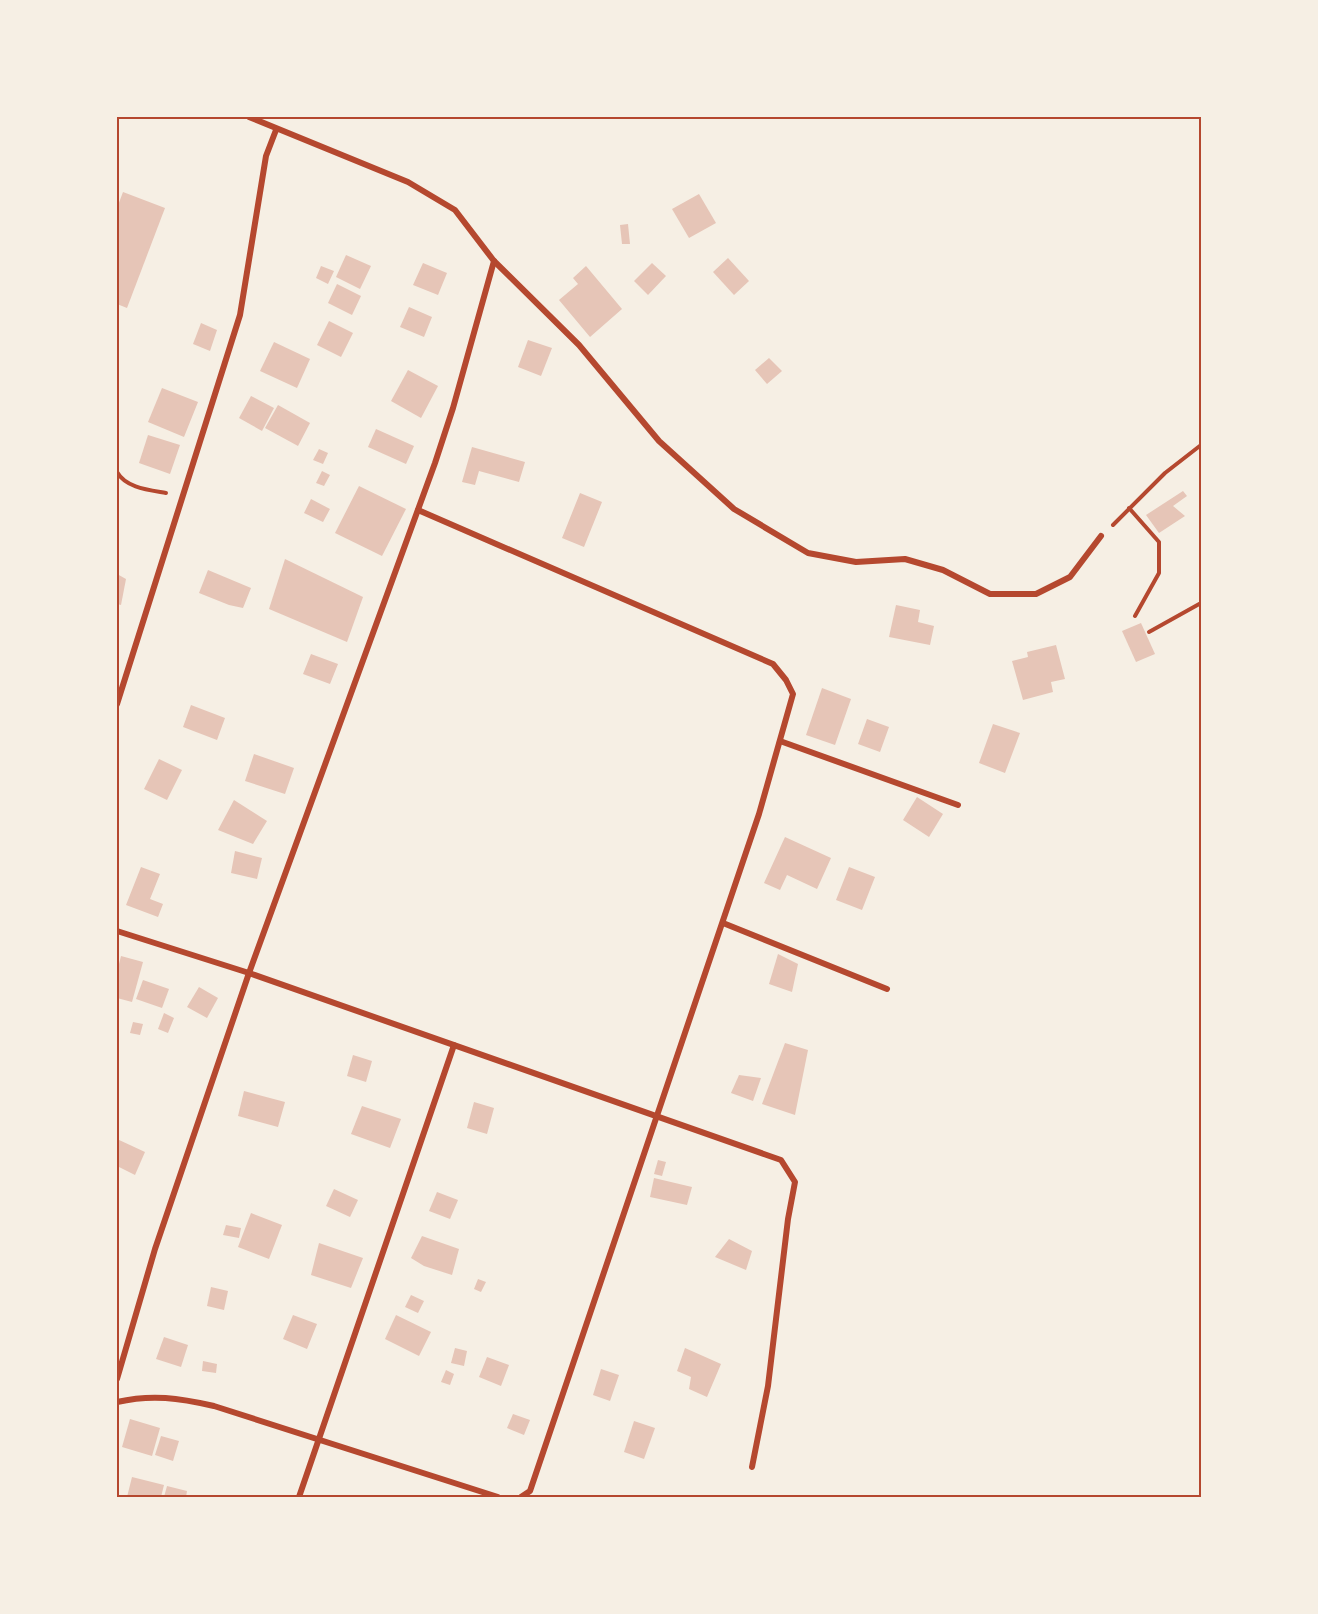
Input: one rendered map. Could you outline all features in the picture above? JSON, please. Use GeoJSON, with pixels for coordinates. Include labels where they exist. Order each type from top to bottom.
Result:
{"type":"FeatureCollection","features":[{"type":"Feature","properties":{"kind":"street"},"geometry":{"type":"LineString","coordinates":[[249,117],[276,130],[408,182],[455,210],[494,261],[579,345],[659,441],[734,508],[808,553],[856,562],[904,559],[943,570],[990,594],[1036,594],[1070,578],[1101,536]]}},
{"type":"Feature","properties":{"kind":"street"},"geometry":{"type":"LineString","coordinates":[[117,704],[240,315],[266,156],[276,130]]}},
{"type":"Feature","properties":{"kind":"street"},"geometry":{"type":"LineString","coordinates":[[117,1379],[155,1249],[249,973],[453,408],[494,261]]}},
{"type":"Feature","properties":{"kind":"street"},"geometry":{"type":"LineString","coordinates":[[418,510],[773,664],[786,680],[793,694],[759,814],[658,1117],[530,1491],[521,1497]]}},
{"type":"Feature","properties":{"kind":"street"},"geometry":{"type":"LineString","coordinates":[[780,741],[958,805]]}},
{"type":"Feature","properties":{"kind":"street"},"geometry":{"type":"LineString","coordinates":[[723,923],[886,989]]}},
{"type":"Feature","properties":{"kind":"street"},"geometry":{"type":"LineString","coordinates":[[117,931],[249,973],[781,1160],[795,1182],[788,1219],[768,1386],[752,1467]]}},
{"type":"Feature","properties":{"kind":"street"},"geometry":{"type":"LineString","coordinates":[[299,1497],[454,1045]]}},
{"type":"Feature","properties":{"kind":"street"},"geometry":{"type":"LineString","coordinates":[[117,1402],[130,1399],[173,1397],[214,1406],[498,1497]]}},
{"type":"Feature","properties":{"kind":"path"},"geometry":{"type":"LineString","coordinates":[[1101,536],[1165,473],[1201,445]]}},
{"type":"Feature","properties":{"kind":"path"},"geometry":{"type":"LineString","coordinates":[[117,472],[121,479],[131,485],[184,496]]}},
{"type":"Feature","properties":{"kind":"path"},"geometry":{"type":"LineString","coordinates":[[1129,508],[1159,542],[1159,573],[1135,616]]}},
{"type":"Feature","properties":{"kind":"path"},"geometry":{"type":"LineString","coordinates":[[1149,632],[1201,603]]}},
{"type":"Feature","properties":{"kind":"building"},"geometry":{"type":"Polygon","coordinates":[[[123,192],[165,208],[127,308],[117,304],[117,208],[123,192]]]}},
{"type":"Feature","properties":{"kind":"building"},"geometry":{"type":"Polygon","coordinates":[[[699,194],[716,223],[689,238],[672,209],[699,194]]]}},
{"type":"Feature","properties":{"kind":"building"},"geometry":{"type":"Polygon","coordinates":[[[628,224],[630,244],[622,244],[620,225],[628,224]]]}},
{"type":"Feature","properties":{"kind":"building"},"geometry":{"type":"Polygon","coordinates":[[[346,255],[371,266],[360,289],[336,277],[346,255]]]}},
{"type":"Feature","properties":{"kind":"building"},"geometry":{"type":"Polygon","coordinates":[[[728,258],[749,281],[734,295],[713,272],[728,258]]]}},
{"type":"Feature","properties":{"kind":"building"},"geometry":{"type":"Polygon","coordinates":[[[423,263],[447,273],[438,295],[413,285],[423,263]]]}},
{"type":"Feature","properties":{"kind":"building"},"geometry":{"type":"Polygon","coordinates":[[[652,263],[666,276],[648,295],[634,281],[652,263]]]}},
{"type":"Feature","properties":{"kind":"building"},"geometry":{"type":"Polygon","coordinates":[[[321,266],[334,271],[328,284],[316,278],[321,266]]]}},
{"type":"Feature","properties":{"kind":"building"},"geometry":{"type":"Polygon","coordinates":[[[586,266],[622,309],[590,337],[559,300],[578,284],[573,278],[586,266]]]}},
{"type":"Feature","properties":{"kind":"building"},"geometry":{"type":"Polygon","coordinates":[[[337,284],[361,296],[352,315],[328,303],[337,284]]]}},
{"type":"Feature","properties":{"kind":"building"},"geometry":{"type":"Polygon","coordinates":[[[409,307],[432,317],[424,337],[400,327],[409,307]]]}},
{"type":"Feature","properties":{"kind":"building"},"geometry":{"type":"Polygon","coordinates":[[[329,321],[353,333],[341,357],[317,345],[329,321]]]}},
{"type":"Feature","properties":{"kind":"building"},"geometry":{"type":"Polygon","coordinates":[[[201,323],[217,330],[210,351],[193,344],[201,323]]]}},
{"type":"Feature","properties":{"kind":"building"},"geometry":{"type":"Polygon","coordinates":[[[528,340],[552,348],[541,376],[518,367],[528,340]]]}},
{"type":"Feature","properties":{"kind":"building"},"geometry":{"type":"Polygon","coordinates":[[[274,342],[310,359],[297,388],[260,371],[274,342]]]}},
{"type":"Feature","properties":{"kind":"building"},"geometry":{"type":"Polygon","coordinates":[[[769,358],[782,371],[767,384],[755,370],[769,358]]]}},
{"type":"Feature","properties":{"kind":"building"},"geometry":{"type":"Polygon","coordinates":[[[408,370],[438,386],[421,418],[391,401],[408,370]]]}},
{"type":"Feature","properties":{"kind":"building"},"geometry":{"type":"Polygon","coordinates":[[[162,388],[198,402],[184,437],[148,422],[162,388]]]}},
{"type":"Feature","properties":{"kind":"building"},"geometry":{"type":"Polygon","coordinates":[[[251,396],[274,408],[262,431],[239,418],[251,396]]]}},
{"type":"Feature","properties":{"kind":"building"},"geometry":{"type":"Polygon","coordinates":[[[278,405],[310,423],[298,446],[265,428],[278,405]]]}},
{"type":"Feature","properties":{"kind":"building"},"geometry":{"type":"Polygon","coordinates":[[[376,429],[414,446],[406,464],[368,447],[376,429]]]}},
{"type":"Feature","properties":{"kind":"building"},"geometry":{"type":"Polygon","coordinates":[[[148,435],[180,445],[170,474],[139,463],[148,435]]]}},
{"type":"Feature","properties":{"kind":"building"},"geometry":{"type":"Polygon","coordinates":[[[472,447],[525,462],[519,482],[479,471],[475,485],[462,482],[472,447]]]}},
{"type":"Feature","properties":{"kind":"building"},"geometry":{"type":"Polygon","coordinates":[[[319,449],[328,453],[323,464],[313,460],[319,449]]]}},
{"type":"Feature","properties":{"kind":"building"},"geometry":{"type":"Polygon","coordinates":[[[322,471],[330,475],[324,486],[316,483],[322,471]]]}},
{"type":"Feature","properties":{"kind":"building"},"geometry":{"type":"Polygon","coordinates":[[[359,486],[406,509],[382,556],[335,533],[359,486]]]}},
{"type":"Feature","properties":{"kind":"building"},"geometry":{"type":"Polygon","coordinates":[[[1183,491],[1187,496],[1173,506],[1185,516],[1159,533],[1146,515],[1183,491]]]}},
{"type":"Feature","properties":{"kind":"building"},"geometry":{"type":"Polygon","coordinates":[[[580,493],[602,502],[584,547],[562,538],[580,493]]]}},
{"type":"Feature","properties":{"kind":"building"},"geometry":{"type":"Polygon","coordinates":[[[311,499],[330,509],[323,522],[304,513],[311,499]]]}},
{"type":"Feature","properties":{"kind":"building"},"geometry":{"type":"Polygon","coordinates":[[[285,559],[363,597],[347,642],[269,609],[285,559]]]}},
{"type":"Feature","properties":{"kind":"building"},"geometry":{"type":"Polygon","coordinates":[[[208,570],[251,588],[243,608],[199,593],[208,570]]]}},
{"type":"Feature","properties":{"kind":"building"},"geometry":{"type":"Polygon","coordinates":[[[117,574],[126,579],[121,605],[117,604],[117,574]]]}},
{"type":"Feature","properties":{"kind":"building"},"geometry":{"type":"Polygon","coordinates":[[[896,605],[920,610],[918,622],[934,626],[930,645],[889,637],[896,605]]]}},
{"type":"Feature","properties":{"kind":"building"},"geometry":{"type":"Polygon","coordinates":[[[1141,623],[1155,654],[1136,662],[1122,631],[1141,623]]]}},
{"type":"Feature","properties":{"kind":"building"},"geometry":{"type":"Polygon","coordinates":[[[1056,645],[1065,679],[1051,682],[1053,692],[1023,700],[1012,661],[1028,657],[1027,652],[1056,645]]]}},
{"type":"Feature","properties":{"kind":"building"},"geometry":{"type":"Polygon","coordinates":[[[311,654],[338,664],[330,684],[303,674],[311,654]]]}},
{"type":"Feature","properties":{"kind":"building"},"geometry":{"type":"Polygon","coordinates":[[[822,688],[851,699],[835,745],[806,735],[822,688]]]}},
{"type":"Feature","properties":{"kind":"building"},"geometry":{"type":"Polygon","coordinates":[[[191,705],[225,718],[217,740],[183,727],[191,705]]]}},
{"type":"Feature","properties":{"kind":"building"},"geometry":{"type":"Polygon","coordinates":[[[867,719],[889,727],[880,752],[858,744],[867,719]]]}},
{"type":"Feature","properties":{"kind":"building"},"geometry":{"type":"Polygon","coordinates":[[[993,724],[1020,733],[1005,773],[979,763],[993,724]]]}},
{"type":"Feature","properties":{"kind":"building"},"geometry":{"type":"Polygon","coordinates":[[[254,754],[294,768],[285,794],[245,781],[254,754]]]}},
{"type":"Feature","properties":{"kind":"building"},"geometry":{"type":"Polygon","coordinates":[[[159,759],[182,770],[167,800],[144,789],[159,759]]]}},
{"type":"Feature","properties":{"kind":"building"},"geometry":{"type":"Polygon","coordinates":[[[917,797],[943,814],[929,837],[903,820],[917,797]]]}},
{"type":"Feature","properties":{"kind":"building"},"geometry":{"type":"Polygon","coordinates":[[[234,800],[267,821],[253,844],[218,830],[234,800]]]}},
{"type":"Feature","properties":{"kind":"building"},"geometry":{"type":"Polygon","coordinates":[[[785,837],[831,858],[817,889],[787,875],[780,890],[764,883],[785,837]]]}},
{"type":"Feature","properties":{"kind":"building"},"geometry":{"type":"Polygon","coordinates":[[[235,851],[262,858],[257,879],[231,873],[235,851]]]}},
{"type":"Feature","properties":{"kind":"building"},"geometry":{"type":"Polygon","coordinates":[[[141,867],[160,874],[150,899],[163,904],[158,917],[126,905],[141,867]]]}},
{"type":"Feature","properties":{"kind":"building"},"geometry":{"type":"Polygon","coordinates":[[[849,867],[875,877],[862,910],[836,900],[849,867]]]}},
{"type":"Feature","properties":{"kind":"building"},"geometry":{"type":"Polygon","coordinates":[[[778,954],[798,964],[792,992],[769,984],[778,954]]]}},
{"type":"Feature","properties":{"kind":"building"},"geometry":{"type":"Polygon","coordinates":[[[121,956],[143,962],[132,1002],[117,998],[117,972],[121,956]]]}},
{"type":"Feature","properties":{"kind":"building"},"geometry":{"type":"Polygon","coordinates":[[[143,980],[169,989],[162,1008],[136,999],[143,980]]]}},
{"type":"Feature","properties":{"kind":"building"},"geometry":{"type":"Polygon","coordinates":[[[199,987],[218,998],[207,1018],[187,1007],[199,987]]]}},
{"type":"Feature","properties":{"kind":"building"},"geometry":{"type":"Polygon","coordinates":[[[164,1013],[174,1018],[168,1033],[158,1029],[164,1013]]]}},
{"type":"Feature","properties":{"kind":"building"},"geometry":{"type":"Polygon","coordinates":[[[133,1022],[143,1024],[140,1035],[130,1033],[133,1022]]]}},
{"type":"Feature","properties":{"kind":"building"},"geometry":{"type":"Polygon","coordinates":[[[785,1043],[808,1050],[795,1115],[762,1104],[785,1043]]]}},
{"type":"Feature","properties":{"kind":"building"},"geometry":{"type":"Polygon","coordinates":[[[353,1055],[372,1061],[366,1082],[347,1076],[353,1055]]]}},
{"type":"Feature","properties":{"kind":"building"},"geometry":{"type":"Polygon","coordinates":[[[739,1075],[761,1078],[753,1101],[731,1093],[739,1075]]]}},
{"type":"Feature","properties":{"kind":"building"},"geometry":{"type":"Polygon","coordinates":[[[244,1091],[285,1102],[278,1127],[238,1116],[244,1091]]]}},
{"type":"Feature","properties":{"kind":"building"},"geometry":{"type":"Polygon","coordinates":[[[474,1102],[494,1108],[487,1134],[467,1128],[474,1102]]]}},
{"type":"Feature","properties":{"kind":"building"},"geometry":{"type":"Polygon","coordinates":[[[362,1106],[401,1119],[390,1148],[351,1134],[362,1106]]]}},
{"type":"Feature","properties":{"kind":"building"},"geometry":{"type":"Polygon","coordinates":[[[117,1139],[145,1152],[135,1175],[117,1166],[117,1139]]]}},
{"type":"Feature","properties":{"kind":"building"},"geometry":{"type":"Polygon","coordinates":[[[658,1160],[666,1162],[662,1176],[654,1174],[658,1160]]]}},
{"type":"Feature","properties":{"kind":"building"},"geometry":{"type":"Polygon","coordinates":[[[654,1178],[692,1187],[687,1205],[650,1197],[654,1178]]]}},
{"type":"Feature","properties":{"kind":"building"},"geometry":{"type":"Polygon","coordinates":[[[334,1189],[358,1200],[350,1217],[326,1206],[334,1189]]]}},
{"type":"Feature","properties":{"kind":"building"},"geometry":{"type":"Polygon","coordinates":[[[437,1192],[458,1200],[450,1219],[429,1211],[437,1192]]]}},
{"type":"Feature","properties":{"kind":"building"},"geometry":{"type":"Polygon","coordinates":[[[251,1213],[282,1225],[269,1259],[238,1247],[251,1213]]]}},
{"type":"Feature","properties":{"kind":"building"},"geometry":{"type":"Polygon","coordinates":[[[226,1225],[241,1228],[239,1238],[223,1235],[226,1225]]]}},
{"type":"Feature","properties":{"kind":"building"},"geometry":{"type":"Polygon","coordinates":[[[422,1236],[459,1249],[452,1275],[424,1266],[411,1258],[422,1236]]]}},
{"type":"Feature","properties":{"kind":"building"},"geometry":{"type":"Polygon","coordinates":[[[729,1239],[752,1251],[746,1270],[715,1257],[729,1239]]]}},
{"type":"Feature","properties":{"kind":"building"},"geometry":{"type":"Polygon","coordinates":[[[319,1243],[363,1258],[351,1288],[311,1275],[319,1243]]]}},
{"type":"Feature","properties":{"kind":"building"},"geometry":{"type":"Polygon","coordinates":[[[478,1279],[486,1282],[481,1292],[474,1289],[478,1279]]]}},
{"type":"Feature","properties":{"kind":"building"},"geometry":{"type":"Polygon","coordinates":[[[211,1287],[228,1291],[224,1310],[207,1306],[211,1287]]]}},
{"type":"Feature","properties":{"kind":"building"},"geometry":{"type":"Polygon","coordinates":[[[411,1295],[424,1301],[418,1313],[405,1307],[411,1295]]]}},
{"type":"Feature","properties":{"kind":"building"},"geometry":{"type":"Polygon","coordinates":[[[293,1315],[317,1324],[307,1349],[283,1339],[293,1315]]]}},
{"type":"Feature","properties":{"kind":"building"},"geometry":{"type":"Polygon","coordinates":[[[396,1315],[431,1332],[419,1356],[385,1339],[396,1315]]]}},
{"type":"Feature","properties":{"kind":"building"},"geometry":{"type":"Polygon","coordinates":[[[164,1337],[188,1345],[181,1367],[156,1359],[164,1337]]]}},
{"type":"Feature","properties":{"kind":"building"},"geometry":{"type":"Polygon","coordinates":[[[455,1348],[467,1351],[464,1366],[451,1363],[455,1348]]]}},
{"type":"Feature","properties":{"kind":"building"},"geometry":{"type":"Polygon","coordinates":[[[685,1348],[721,1364],[707,1397],[689,1389],[691,1377],[677,1371],[685,1348]]]}},
{"type":"Feature","properties":{"kind":"building"},"geometry":{"type":"Polygon","coordinates":[[[487,1357],[509,1365],[501,1386],[479,1377],[487,1357]]]}},
{"type":"Feature","properties":{"kind":"building"},"geometry":{"type":"Polygon","coordinates":[[[203,1361],[217,1364],[216,1373],[202,1371],[203,1361]]]}},
{"type":"Feature","properties":{"kind":"building"},"geometry":{"type":"Polygon","coordinates":[[[601,1369],[619,1375],[610,1401],[593,1395],[601,1369]]]}},
{"type":"Feature","properties":{"kind":"building"},"geometry":{"type":"Polygon","coordinates":[[[446,1370],[454,1374],[450,1385],[441,1382],[446,1370]]]}},
{"type":"Feature","properties":{"kind":"building"},"geometry":{"type":"Polygon","coordinates":[[[513,1414],[530,1420],[524,1435],[507,1428],[513,1414]]]}},
{"type":"Feature","properties":{"kind":"building"},"geometry":{"type":"Polygon","coordinates":[[[130,1419],[160,1428],[152,1456],[122,1447],[130,1419]]]}},
{"type":"Feature","properties":{"kind":"building"},"geometry":{"type":"Polygon","coordinates":[[[634,1421],[655,1428],[644,1459],[624,1452],[634,1421]]]}},
{"type":"Feature","properties":{"kind":"building"},"geometry":{"type":"Polygon","coordinates":[[[161,1436],[179,1441],[173,1461],[155,1455],[161,1436]]]}},
{"type":"Feature","properties":{"kind":"building"},"geometry":{"type":"Polygon","coordinates":[[[132,1477],[164,1485],[161,1497],[127,1497],[132,1477]]]}},
{"type":"Feature","properties":{"kind":"building"},"geometry":{"type":"Polygon","coordinates":[[[167,1486],[187,1491],[186,1497],[164,1497],[167,1486]]]}}]}
